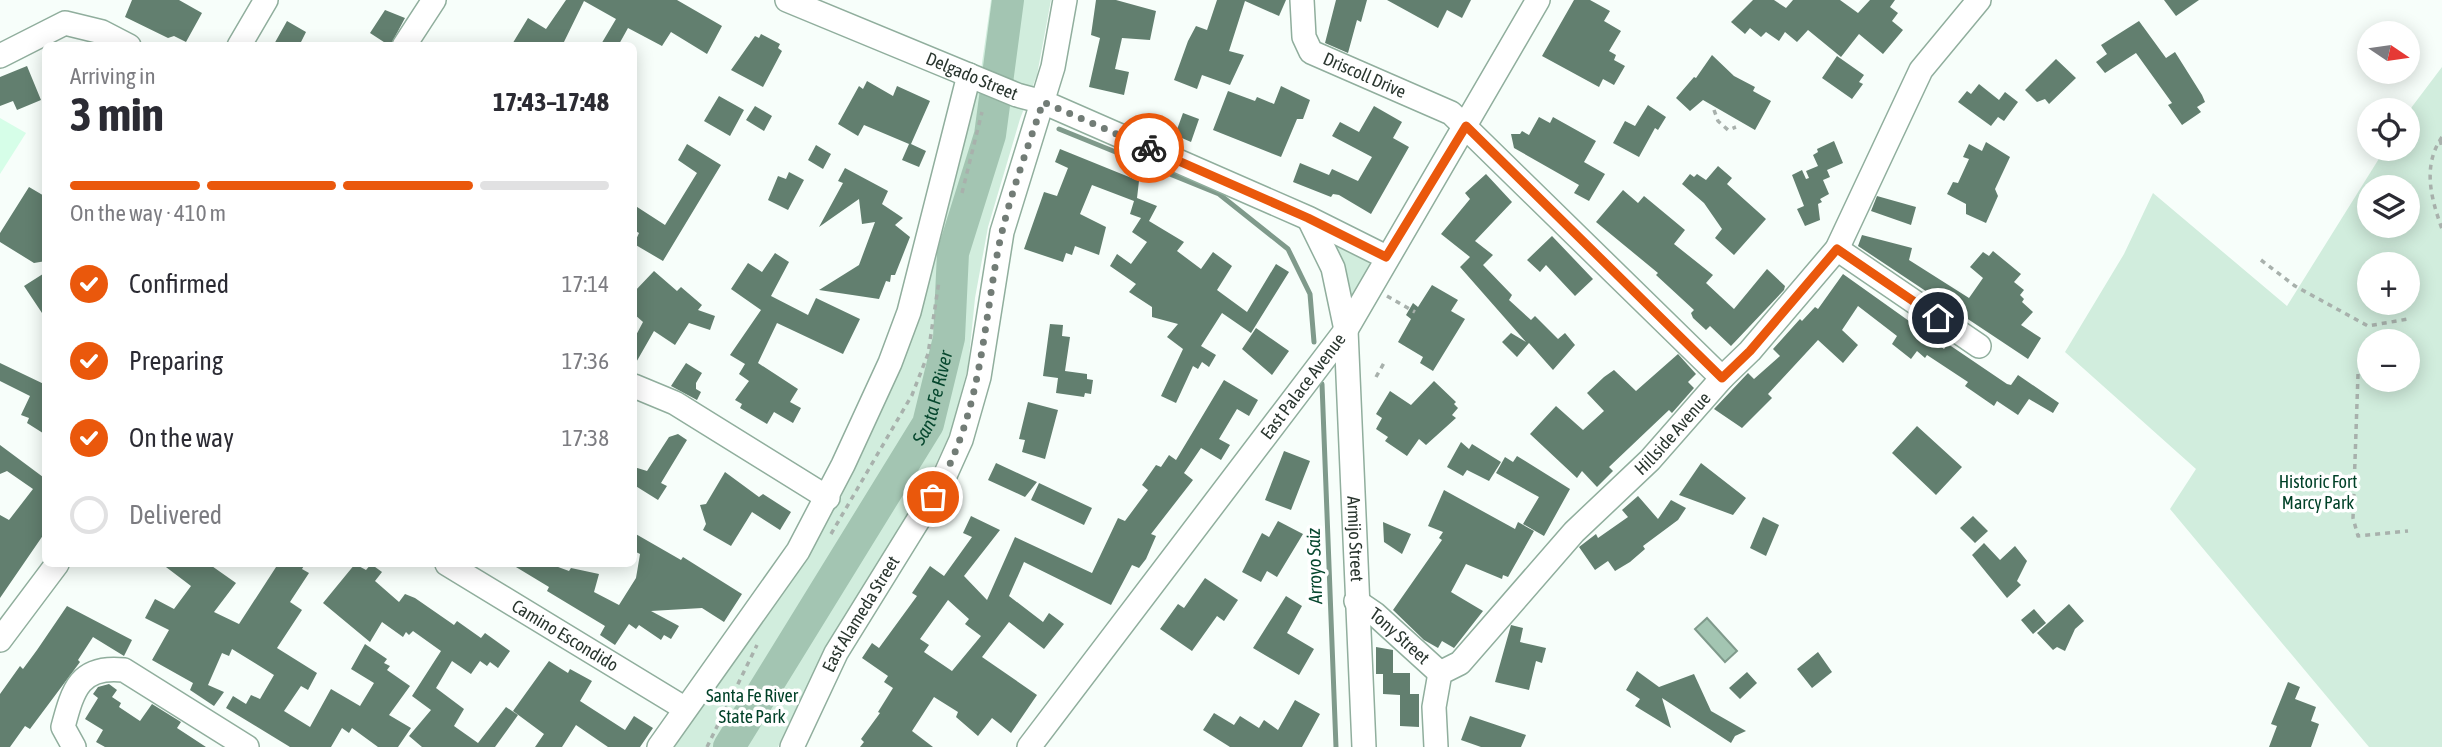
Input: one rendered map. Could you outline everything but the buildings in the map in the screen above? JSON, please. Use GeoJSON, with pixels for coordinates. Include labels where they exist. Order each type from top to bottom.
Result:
{"type":"FeatureCollection","features":[{"type":"Feature","properties":{"kind":"street"},"geometry":{"type":"LineString","coordinates":[[241,42],[266,0]]}},
{"type":"Feature","properties":{"kind":"street"},"geometry":{"type":"LineString","coordinates":[[407,42],[434,0]]}},
{"type":"Feature","properties":{"kind":"street","name":"Delgado Street"},"geometry":{"type":"LineString","coordinates":[[787,0],[1033,100],[1308,218],[1386,257]]}},
{"type":"Feature","properties":{"kind":"street","name":"East Alameda Street"},"geometry":{"type":"LineString","coordinates":[[792,747],[836,653],[943,480],[961,440],[979,377],[1002,232],[1033,100],[1053,68],[1065,0]]}},
{"type":"Feature","properties":{"kind":"street","name":"Driscoll Drive"},"geometry":{"type":"LineString","coordinates":[[1302,0],[1304,37],[1311,52],[1437,105],[1466,126]]}},
{"type":"Feature","properties":{"kind":"street","name":"East Palace Avenue"},"geometry":{"type":"LineString","coordinates":[[1029,747],[1346,330],[1386,257],[1466,126],[1538,0]]}},
{"type":"Feature","properties":{"kind":"street","name":"Hillside Avenue"},"geometry":{"type":"LineString","coordinates":[[1440,673],[1460,663],[1574,532],[1650,460],[1722,378],[1750,351],[1837,249],[1921,70],[1979,0]]}},
{"type":"Feature","properties":{"kind":"street"},"geometry":{"type":"LineString","coordinates":[[0,56],[65,23],[102,32],[121,42]]}},
{"type":"Feature","properties":{"kind":"street"},"geometry":{"type":"LineString","coordinates":[[659,747],[684,708],[798,551],[828,498],[890,363],[909,312],[975,77]]}},
{"type":"Feature","properties":{"kind":"street"},"geometry":{"type":"LineString","coordinates":[[1466,126],[1722,378]]}},
{"type":"Feature","properties":{"kind":"street"},"geometry":{"type":"LineString","coordinates":[[1308,218],[1334,268],[1346,330]]}},
{"type":"Feature","properties":{"kind":"street"},"geometry":{"type":"LineString","coordinates":[[1837,249],[1979,345]]}},
{"type":"Feature","properties":{"kind":"street","name":"Armijo Street"},"geometry":{"type":"LineString","coordinates":[[1346,330],[1364,747]]}},
{"type":"Feature","properties":{"kind":"street"},"geometry":{"type":"LineString","coordinates":[[637,387],[675,403],[828,498]]}},
{"type":"Feature","properties":{"kind":"street"},"geometry":{"type":"LineString","coordinates":[[0,640],[55,567]]}},
{"type":"Feature","properties":{"kind":"street","name":"Camino Escondido"},"geometry":{"type":"LineString","coordinates":[[452,567],[684,708]]}},
{"type":"Feature","properties":{"kind":"street","name":"Tony Street"},"geometry":{"type":"LineString","coordinates":[[1356,601],[1440,673]]}},
{"type":"Feature","properties":{"kind":"street"},"geometry":{"type":"LineString","coordinates":[[74,747],[63,727],[71,700],[84,677],[102,668],[124,670],[247,747]]}},
{"type":"Feature","properties":{"kind":"street"},"geometry":{"type":"LineString","coordinates":[[1436,747],[1434,707],[1440,673]]}},
{"type":"Feature","properties":{"kind":"path"},"geometry":{"type":"LineString","coordinates":[[1714,110],[1718,121],[1728,130],[1736,127]]}},
{"type":"Feature","properties":{"kind":"path"},"geometry":{"type":"LineString","coordinates":[[2441,138],[2442,147]]}},
{"type":"Feature","properties":{"kind":"path"},"geometry":{"type":"LineString","coordinates":[[2441,138],[2431,161],[2429,176],[2442,229]]}},
{"type":"Feature","properties":{"kind":"path"},"geometry":{"type":"LineString","coordinates":[[2261,260],[2295,286],[2368,326],[2408,319]]}},
{"type":"Feature","properties":{"kind":"path"},"geometry":{"type":"LineString","coordinates":[[1386,295],[1415,313]]}},
{"type":"Feature","properties":{"kind":"path"},"geometry":{"type":"LineString","coordinates":[[1376,377],[1384,363]]}},
{"type":"Feature","properties":{"kind":"path"},"geometry":{"type":"LineString","coordinates":[[2357,392],[2353,518],[2358,536],[2407,531]]}},
{"type":"Feature","properties":{"kind":"shaded area"},"geometry":{"type":"Polygon","coordinates":[[[0,118],[26,133],[0,174],[0,118]]]}},
{"type":"Feature","properties":{"kind":"shaded area"},"geometry":{"type":"Polygon","coordinates":[[[1707,618],[1737,651],[1725,662],[1695,629],[1707,618]]]}},
{"type":"Feature","properties":{"kind":"green space","name":"Santa Fe River State Park"},"geometry":{"type":"Polygon","coordinates":[[[991,0],[1051,0],[1037,75],[1020,119],[988,227],[975,298],[968,367],[951,431],[922,494],[823,652],[778,747],[674,747],[830,512],[971,102],[978,91],[991,0]]]}},
{"type":"Feature","properties":{"kind":"green space","name":"Historic Fort Marcy Park"},"geometry":{"type":"Polygon","coordinates":[[[2442,67],[2442,747],[2369,747],[2170,509],[2196,469],[2065,352],[2124,254],[2153,193],[2287,306],[2357,194],[2357,238],[2420,238],[2420,175],[2369,175],[2378,161],[2420,161],[2419,98],[2442,67]]]}},
{"type":"Feature","properties":{"kind":"green space"},"geometry":{"type":"Polygon","coordinates":[[[1332,242],[1359,255],[1371,265],[1350,302],[1332,242]]]}},
{"type":"Feature","properties":{"kind":"waterway","name":"Santa Fe River"},"geometry":{"type":"LineString","coordinates":[[729,747],[928,424],[949,338],[953,253],[990,135],[1008,0]]}},
{"type":"Feature","properties":{"kind":"waterway","name":"Arroyo Saiz"},"geometry":{"type":"LineString","coordinates":[[1059,129],[1219,194],[1288,249],[1310,294],[1314,342]]}},
{"type":"Feature","properties":{"kind":"waterway","name":"Arroyo Saiz"},"geometry":{"type":"LineString","coordinates":[[1322,384],[1336,747]]}},
{"type":"Feature","properties":{"kind":"way so far"},"geometry":{"type":"LineString","coordinates":[[933,497],[952,461],[969,416],[979,377],[1002,232],[1043,102],[1149,148]]}},
{"type":"Feature","properties":{"kind":"route"},"geometry":{"type":"LineString","coordinates":[[1149,148],[1308,218],[1386,257],[1466,126],[1722,378],[1750,351],[1837,249],[1938,318]]}}]}
